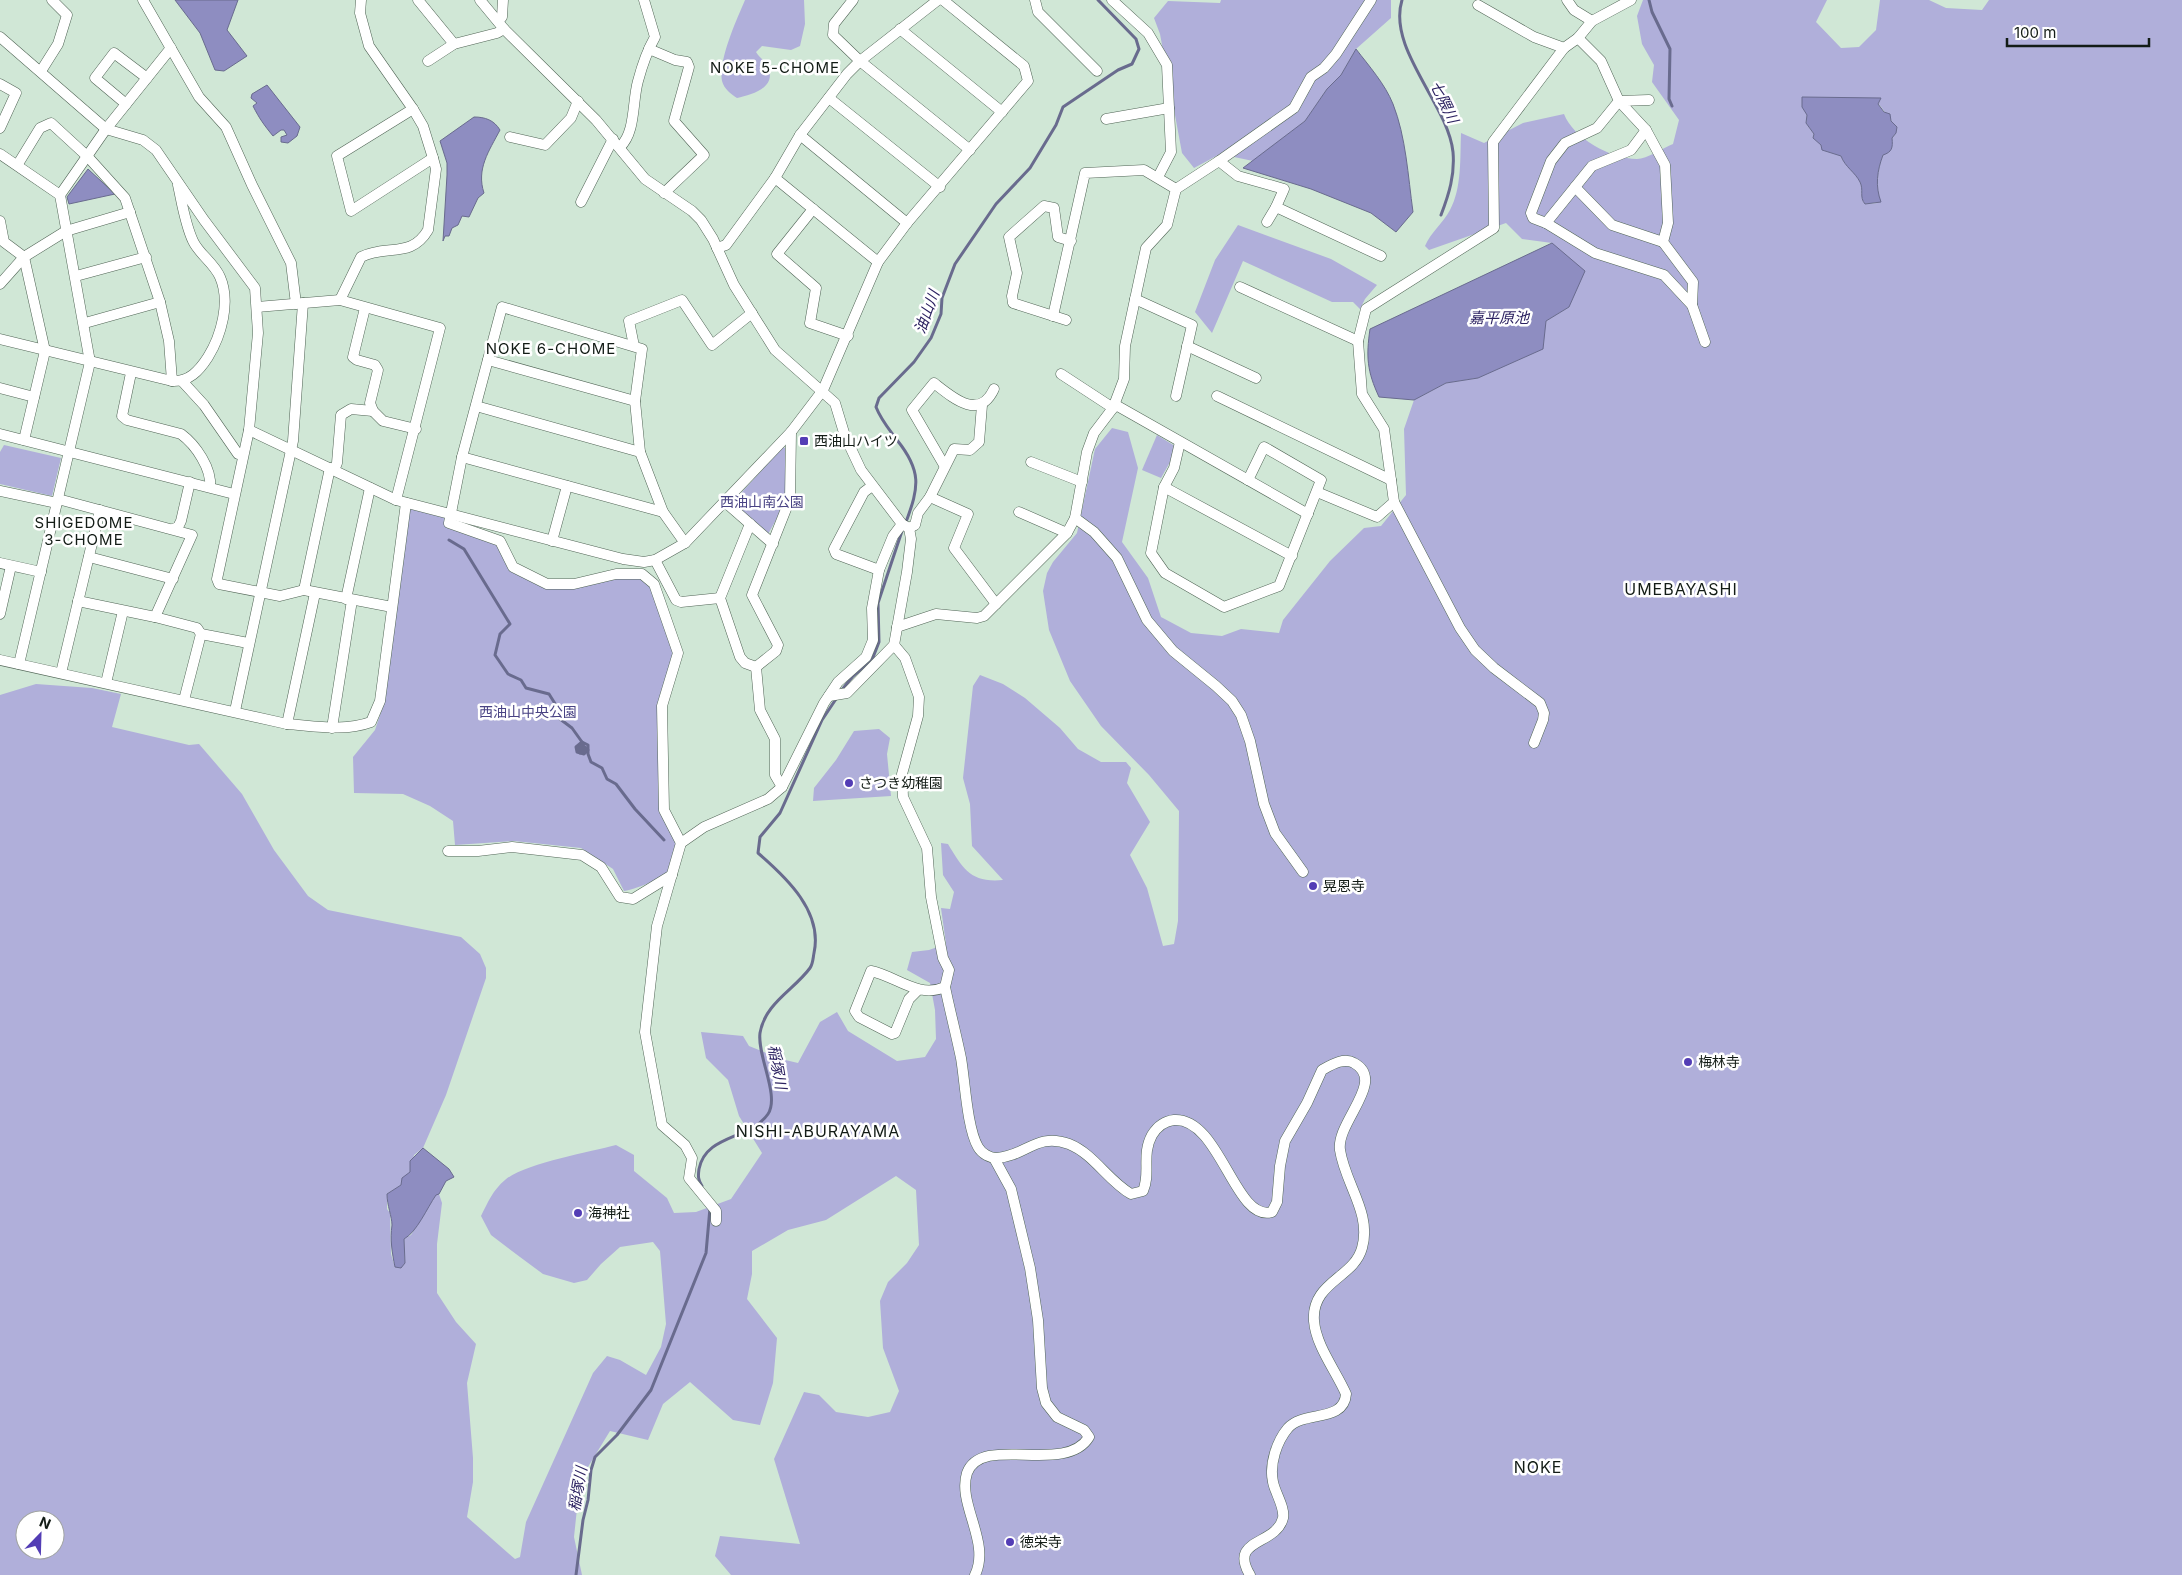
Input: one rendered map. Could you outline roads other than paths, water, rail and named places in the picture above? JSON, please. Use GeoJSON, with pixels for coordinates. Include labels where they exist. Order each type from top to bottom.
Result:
{"type":"FeatureCollection","features":[{"type":"Feature","properties":{"kind":"street"},"geometry":{"type":"LineString","coordinates":[[42,71],[58,44],[67,15],[52,0]]}},
{"type":"Feature","properties":{"kind":"street"},"geometry":{"type":"LineString","coordinates":[[143,0],[199,97],[226,127],[252,186],[291,263],[299,304],[293,441],[289,449],[235,711]]}},
{"type":"Feature","properties":{"kind":"street"},"geometry":{"type":"LineString","coordinates":[[340,300],[361,257],[376,251],[409,249],[424,237],[428,230],[436,169],[423,126],[369,46],[360,13],[361,0]]}},
{"type":"Feature","properties":{"kind":"street"},"geometry":{"type":"LineString","coordinates":[[418,0],[454,44]]}},
{"type":"Feature","properties":{"kind":"street"},"geometry":{"type":"LineString","coordinates":[[480,0],[501,25],[616,143],[645,179],[692,211],[700,220],[717,248],[734,285],[775,350],[823,390],[835,403],[845,436],[861,470],[905,526],[911,539],[894,645],[847,694],[829,696]]}},
{"type":"Feature","properties":{"kind":"street"},"geometry":{"type":"LineString","coordinates":[[428,61],[454,44],[496,34],[501,25],[503,0]]}},
{"type":"Feature","properties":{"kind":"street"},"geometry":{"type":"LineString","coordinates":[[581,202],[616,143],[627,140],[638,82],[655,37],[644,0]]}},
{"type":"Feature","properties":{"kind":"street"},"geometry":{"type":"LineString","coordinates":[[853,0],[834,24],[833,35],[860,61],[970,150]]}},
{"type":"Feature","properties":{"kind":"street"},"geometry":{"type":"LineString","coordinates":[[717,248],[726,245],[775,178],[800,135],[860,61],[938,0]]}},
{"type":"Feature","properties":{"kind":"street"},"geometry":{"type":"LineString","coordinates":[[249,430],[401,502],[449,515],[623,559],[644,562],[655,560],[685,543],[791,432],[823,390],[848,336],[878,262],[907,223],[1028,81],[1024,66],[943,0]]}},
{"type":"Feature","properties":{"kind":"street"},"geometry":{"type":"LineString","coordinates":[[1035,0],[1038,12],[1097,71]]}},
{"type":"Feature","properties":{"kind":"street"},"geometry":{"type":"LineString","coordinates":[[1112,0],[1148,33],[1167,65],[1171,152],[1158,176]]}},
{"type":"Feature","properties":{"kind":"street"},"geometry":{"type":"LineString","coordinates":[[897,627],[936,614],[977,618],[984,616],[1066,533],[1075,518],[1087,452],[1094,433],[1113,406],[1124,379],[1125,346],[1146,248],[1167,225],[1176,188],[1294,108],[1311,77],[1324,68],[1336,54],[1371,0]]}},
{"type":"Feature","properties":{"kind":"street"},"geometry":{"type":"LineString","coordinates":[[1566,0],[1574,10],[1592,21]]}},
{"type":"Feature","properties":{"kind":"street"},"geometry":{"type":"LineString","coordinates":[[1534,743],[1543,720],[1544,713],[1540,704],[1494,668],[1475,650],[1460,628],[1394,502],[1384,429],[1362,394],[1358,341],[1366,309],[1494,228],[1493,142],[1564,48],[1578,38],[1592,21],[1631,0]]}},
{"type":"Feature","properties":{"kind":"street"},"geometry":{"type":"LineString","coordinates":[[1478,5],[1534,37],[1564,48]]}},
{"type":"Feature","properties":{"kind":"street"},"geometry":{"type":"LineString","coordinates":[[900,29],[1002,112]]}},
{"type":"Feature","properties":{"kind":"street"},"geometry":{"type":"LineString","coordinates":[[0,37],[42,71],[106,129],[143,140],[156,150],[255,288],[258,333],[249,430],[216,579],[219,584],[258,594],[280,596],[304,590],[392,607]]}},
{"type":"Feature","properties":{"kind":"street"},"geometry":{"type":"LineString","coordinates":[[1578,38],[1601,61],[1618,102],[1646,130],[1665,165],[1668,222],[1663,242]]}},
{"type":"Feature","properties":{"kind":"street"},"geometry":{"type":"LineString","coordinates":[[60,195],[106,129],[171,48]]}},
{"type":"Feature","properties":{"kind":"street"},"geometry":{"type":"LineString","coordinates":[[649,49],[675,60],[687,62],[690,67],[674,121],[704,155],[664,193]]}},
{"type":"Feature","properties":{"kind":"street"},"geometry":{"type":"LineString","coordinates":[[126,104],[95,78],[114,53],[146,78]]}},
{"type":"Feature","properties":{"kind":"street"},"geometry":{"type":"LineString","coordinates":[[0,84],[16,93],[0,128]]}},
{"type":"Feature","properties":{"kind":"street"},"geometry":{"type":"LineString","coordinates":[[829,98],[940,186]]}},
{"type":"Feature","properties":{"kind":"street"},"geometry":{"type":"LineString","coordinates":[[1649,100],[1618,102],[1597,128],[1565,144],[1551,160],[1531,213],[1533,218],[1546,223],[1595,253],[1664,275],[1692,305]]}},
{"type":"Feature","properties":{"kind":"street"},"geometry":{"type":"LineString","coordinates":[[510,138],[545,145],[571,118],[578,102]]}},
{"type":"Feature","properties":{"kind":"street"},"geometry":{"type":"LineString","coordinates":[[1106,119],[1169,108]]}},
{"type":"Feature","properties":{"kind":"street"},"geometry":{"type":"LineString","coordinates":[[413,109],[337,156],[350,211],[433,158]]}},
{"type":"Feature","properties":{"kind":"street"},"geometry":{"type":"LineString","coordinates":[[18,164],[40,128],[52,123],[88,157],[125,198],[160,302],[177,381]]}},
{"type":"Feature","properties":{"kind":"street"},"geometry":{"type":"LineString","coordinates":[[1546,223],[1592,166],[1631,150],[1646,130]]}},
{"type":"Feature","properties":{"kind":"street"},"geometry":{"type":"LineString","coordinates":[[800,135],[907,223]]}},
{"type":"Feature","properties":{"kind":"street"},"geometry":{"type":"LineString","coordinates":[[0,154],[18,164],[60,195],[85,323],[90,362],[19,664]]}},
{"type":"Feature","properties":{"kind":"street"},"geometry":{"type":"LineString","coordinates":[[1218,161],[1238,176],[1284,189],[1267,222]]}},
{"type":"Feature","properties":{"kind":"street"},"geometry":{"type":"LineString","coordinates":[[1053,316],[1085,173],[1144,170],[1158,176],[1176,188]]}},
{"type":"Feature","properties":{"kind":"street"},"geometry":{"type":"LineString","coordinates":[[775,178],[878,262]]}},
{"type":"Feature","properties":{"kind":"street"},"geometry":{"type":"LineString","coordinates":[[177,180],[194,243],[221,277],[224,293],[223,320],[217,341],[194,374],[177,381]]}},
{"type":"Feature","properties":{"kind":"street"},"geometry":{"type":"LineString","coordinates":[[1575,187],[1612,225],[1663,242],[1693,282],[1692,305],[1705,342]]}},
{"type":"Feature","properties":{"kind":"street"},"geometry":{"type":"LineString","coordinates":[[1066,320],[1012,303],[1017,273],[1009,237],[1040,208],[1049,206],[1054,208],[1058,237],[1071,242]]}},
{"type":"Feature","properties":{"kind":"street"},"geometry":{"type":"LineString","coordinates":[[1276,207],[1381,256]]}},
{"type":"Feature","properties":{"kind":"street"},"geometry":{"type":"LineString","coordinates":[[813,209],[777,254],[816,288],[810,323],[848,336]]}},
{"type":"Feature","properties":{"kind":"street"},"geometry":{"type":"LineString","coordinates":[[0,284],[24,257],[66,231],[130,212]]}},
{"type":"Feature","properties":{"kind":"street"},"geometry":{"type":"LineString","coordinates":[[0,221],[4,242],[24,257],[45,351],[24,440]]}},
{"type":"Feature","properties":{"kind":"street"},"geometry":{"type":"LineString","coordinates":[[76,276],[146,257]]}},
{"type":"Feature","properties":{"kind":"street"},"geometry":{"type":"LineString","coordinates":[[1240,287],[1358,341]]}},
{"type":"Feature","properties":{"kind":"street"},"geometry":{"type":"LineString","coordinates":[[1135,299],[1192,325],[1176,396]]}},
{"type":"Feature","properties":{"kind":"street"},"geometry":{"type":"LineString","coordinates":[[0,660],[287,724],[332,728],[360,726],[371,722],[380,701],[392,607],[401,502],[440,328],[340,300],[257,307]]}},
{"type":"Feature","properties":{"kind":"street"},"geometry":{"type":"LineString","coordinates":[[634,346],[629,321],[682,300],[712,344],[752,313]]}},
{"type":"Feature","properties":{"kind":"street"},"geometry":{"type":"LineString","coordinates":[[85,323],[160,302]]}},
{"type":"Feature","properties":{"kind":"street"},"geometry":{"type":"LineString","coordinates":[[681,843],[664,810],[662,706],[678,653],[654,584],[642,574],[616,574],[574,584],[547,584],[513,567],[500,541],[449,523],[449,515],[462,457],[502,307],[642,349],[635,401],[640,452],[663,512],[685,543]]}},
{"type":"Feature","properties":{"kind":"street"},"geometry":{"type":"LineString","coordinates":[[365,308],[353,357],[375,365],[378,370],[370,403],[373,411],[383,421],[416,429]]}},
{"type":"Feature","properties":{"kind":"street"},"geometry":{"type":"LineString","coordinates":[[0,339],[131,372],[177,381],[204,404],[238,454],[242,455]]}},
{"type":"Feature","properties":{"kind":"street"},"geometry":{"type":"LineString","coordinates":[[1187,346],[1256,378]]}},
{"type":"Feature","properties":{"kind":"street"},"geometry":{"type":"LineString","coordinates":[[488,360],[635,401]]}},
{"type":"Feature","properties":{"kind":"street"},"geometry":{"type":"LineString","coordinates":[[131,372],[122,416],[127,420],[181,434],[188,439],[211,477],[210,488]]}},
{"type":"Feature","properties":{"kind":"street"},"geometry":{"type":"LineString","coordinates":[[1061,374],[1113,406],[1308,514]]}},
{"type":"Feature","properties":{"kind":"street"},"geometry":{"type":"LineString","coordinates":[[944,465],[912,410],[934,383],[959,402],[982,405],[988,401],[994,389]]}},
{"type":"Feature","properties":{"kind":"street"},"geometry":{"type":"LineString","coordinates":[[0,388],[34,397]]}},
{"type":"Feature","properties":{"kind":"street"},"geometry":{"type":"LineString","coordinates":[[1217,396],[1391,480]]}},
{"type":"Feature","properties":{"kind":"street"},"geometry":{"type":"LineString","coordinates":[[716,1216],[689,1178],[692,1158],[685,1145],[662,1125],[645,1032],[656,926],[681,843],[704,827],[768,799],[782,786],[838,682],[866,657],[873,640],[872,608],[879,570],[893,536],[905,526],[915,525],[918,513],[930,497],[944,465],[954,449],[970,450],[979,442],[982,405]]}},
{"type":"Feature","properties":{"kind":"street"},"geometry":{"type":"LineString","coordinates":[[476,406],[640,452]]}},
{"type":"Feature","properties":{"kind":"street"},"geometry":{"type":"LineString","coordinates":[[304,590],[332,469],[337,463],[341,415],[351,409],[373,411]]}},
{"type":"Feature","properties":{"kind":"street"},"geometry":{"type":"LineString","coordinates":[[756,667],[776,651],[778,645],[752,595],[790,499],[791,432]]}},
{"type":"Feature","properties":{"kind":"street"},"geometry":{"type":"LineString","coordinates":[[0,434],[234,494]]}},
{"type":"Feature","properties":{"kind":"street"},"geometry":{"type":"LineString","coordinates":[[1180,442],[1174,468],[1164,487],[1152,552],[1165,573],[1224,607],[1280,586],[1321,480],[1264,447],[1248,480]]}},
{"type":"Feature","properties":{"kind":"street"},"geometry":{"type":"LineString","coordinates":[[462,457],[663,512]]}},
{"type":"Feature","properties":{"kind":"street"},"geometry":{"type":"LineString","coordinates":[[1031,462],[1082,482]]}},
{"type":"Feature","properties":{"kind":"street"},"geometry":{"type":"LineString","coordinates":[[173,529],[178,527],[181,521],[190,482]]}},
{"type":"Feature","properties":{"kind":"street"},"geometry":{"type":"LineString","coordinates":[[552,540],[567,486]]}},
{"type":"Feature","properties":{"kind":"street"},"geometry":{"type":"LineString","coordinates":[[872,486],[864,492],[834,548],[836,554],[879,570]]}},
{"type":"Feature","properties":{"kind":"street"},"geometry":{"type":"LineString","coordinates":[[1164,487],[1292,556]]}},
{"type":"Feature","properties":{"kind":"street"},"geometry":{"type":"LineString","coordinates":[[332,728],[349,600],[370,488]]}},
{"type":"Feature","properties":{"kind":"street"},"geometry":{"type":"LineString","coordinates":[[0,491],[100,510],[192,535],[155,617]]}},
{"type":"Feature","properties":{"kind":"street"},"geometry":{"type":"LineString","coordinates":[[1317,492],[1377,517],[1394,502]]}},
{"type":"Feature","properties":{"kind":"street"},"geometry":{"type":"LineString","coordinates":[[930,497],[968,514],[954,548],[996,604]]}},
{"type":"Feature","properties":{"kind":"street"},"geometry":{"type":"LineString","coordinates":[[725,502],[772,544]]}},
{"type":"Feature","properties":{"kind":"street"},"geometry":{"type":"LineString","coordinates":[[61,673],[100,510]]}},
{"type":"Feature","properties":{"kind":"street"},"geometry":{"type":"LineString","coordinates":[[1019,512],[1066,533]]}},
{"type":"Feature","properties":{"kind":"street"},"geometry":{"type":"LineString","coordinates":[[1075,518],[1094,532],[1117,558],[1147,620],[1173,651],[1232,701],[1241,715],[1250,742],[1264,804],[1275,833],[1303,872]]}},
{"type":"Feature","properties":{"kind":"street"},"geometry":{"type":"LineString","coordinates":[[750,524],[720,598],[740,657],[745,663],[756,667]]}},
{"type":"Feature","properties":{"kind":"street"},"geometry":{"type":"LineString","coordinates":[[89,557],[173,579]]}},
{"type":"Feature","properties":{"kind":"street"},"geometry":{"type":"LineString","coordinates":[[655,560],[676,600],[682,602],[720,598]]}},
{"type":"Feature","properties":{"kind":"street"},"geometry":{"type":"LineString","coordinates":[[0,563],[41,572]]}},
{"type":"Feature","properties":{"kind":"street"},"geometry":{"type":"LineString","coordinates":[[0,612],[12,566]]}},
{"type":"Feature","properties":{"kind":"street"},"geometry":{"type":"LineString","coordinates":[[287,724],[315,592]]}},
{"type":"Feature","properties":{"kind":"street"},"geometry":{"type":"LineString","coordinates":[[78,601],[155,617],[197,628],[201,634],[248,643]]}},
{"type":"Feature","properties":{"kind":"street"},"geometry":{"type":"LineString","coordinates":[[106,683],[123,611]]}},
{"type":"Feature","properties":{"kind":"street"},"geometry":{"type":"LineString","coordinates":[[184,700],[201,634]]}},
{"type":"Feature","properties":{"kind":"street"},"geometry":{"type":"LineString","coordinates":[[894,645],[906,658],[919,697],[918,716],[902,774],[904,797],[927,848],[932,897],[943,958],[949,970],[945,987],[957,1040],[974,1137],[985,1155],[994,1158],[1008,1156],[1038,1142],[1048,1139],[1057,1141],[1080,1149],[1123,1189],[1131,1194],[1138,1194],[1143,1191],[1145,1185],[1145,1157],[1153,1134],[1160,1126],[1171,1120],[1180,1120],[1190,1124],[1211,1144],[1246,1199],[1254,1207],[1267,1213],[1272,1212],[1277,1202],[1280,1166],[1288,1132],[1307,1103],[1317,1077],[1322,1070],[1344,1061],[1352,1061],[1361,1068],[1366,1077],[1365,1090],[1344,1126],[1340,1149],[1346,1173],[1363,1215],[1366,1232],[1362,1250],[1356,1260],[1326,1287],[1318,1298],[1314,1321],[1317,1335],[1346,1394],[1345,1401],[1342,1407],[1335,1412],[1300,1418],[1282,1436],[1276,1452],[1273,1480],[1283,1516],[1281,1524],[1275,1532],[1254,1543],[1244,1556],[1243,1564],[1250,1575]]}},
{"type":"Feature","properties":{"kind":"street"},"geometry":{"type":"LineString","coordinates":[[756,667],[760,710],[775,739],[775,775],[782,786]]}},
{"type":"Feature","properties":{"kind":"street"},"geometry":{"type":"LineString","coordinates":[[448,851],[478,852],[512,847],[582,855],[601,866],[620,897],[633,899],[672,875]]}},
{"type":"Feature","properties":{"kind":"street"},"geometry":{"type":"LineString","coordinates":[[918,990],[909,999],[896,1033],[892,1034],[859,1017],[855,1011],[871,971],[918,990],[937,991],[945,987]]}},
{"type":"Feature","properties":{"kind":"street"},"geometry":{"type":"LineString","coordinates":[[975,1575],[979,1564],[978,1547],[975,1523],[965,1493],[968,1473],[973,1464],[983,1457],[996,1455],[1051,1455],[1073,1450],[1084,1445],[1089,1437],[1084,1430],[1056,1416],[1046,1403],[1042,1388],[1038,1320],[1030,1268],[1011,1189],[994,1158]]}},
{"type":"Feature","properties":{"kind":"water"},"geometry":{"type":"Polygon","coordinates":[[[175,0],[238,0],[227,30],[247,56],[224,71],[215,70],[200,33],[175,0]]]}},
{"type":"Feature","properties":{"kind":"water"},"geometry":{"type":"Polygon","coordinates":[[[1356,49],[1386,89],[1401,130],[1413,212],[1396,232],[1371,213],[1311,189],[1243,168],[1305,121],[1327,89],[1341,75],[1356,49]]]}},
{"type":"Feature","properties":{"kind":"water"},"geometry":{"type":"Polygon","coordinates":[[[267,85],[300,127],[297,136],[288,143],[281,142],[281,137],[287,135],[284,130],[273,136],[253,106],[257,103],[251,98],[252,94],[267,85]]]}},
{"type":"Feature","properties":{"kind":"water"},"geometry":{"type":"Polygon","coordinates":[[[1802,97],[1881,98],[1878,104],[1884,112],[1890,114],[1891,121],[1897,127],[1896,133],[1892,138],[1891,149],[1883,155],[1879,167],[1877,184],[1881,202],[1865,204],[1862,199],[1860,182],[1841,156],[1822,150],[1821,145],[1813,138],[1814,134],[1806,123],[1807,115],[1802,107],[1802,97]]]}},
{"type":"Feature","properties":{"kind":"water"},"geometry":{"type":"Polygon","coordinates":[[[474,117],[489,120],[500,130],[485,160],[482,176],[484,193],[478,198],[469,217],[462,216],[458,225],[452,228],[449,236],[445,236],[443,241],[447,163],[440,141],[474,117]]]}},
{"type":"Feature","properties":{"kind":"water"},"geometry":{"type":"Polygon","coordinates":[[[88,169],[115,194],[69,204],[67,197],[88,169]]]}},
{"type":"Feature","properties":{"kind":"water","name":"嘉平原池"},"geometry":{"type":"Polygon","coordinates":[[[1552,243],[1585,271],[1569,307],[1546,321],[1543,349],[1478,378],[1446,383],[1414,400],[1379,397],[1368,364],[1370,329],[1552,243]]]}},
{"type":"Feature","properties":{"kind":"water"},"geometry":{"type":"Polygon","coordinates":[[[423,1148],[449,1169],[454,1177],[446,1181],[413,1231],[404,1239],[405,1263],[401,1268],[395,1267],[391,1236],[392,1222],[387,1194],[401,1185],[402,1178],[410,1172],[410,1161],[423,1148]]]}},
{"type":"Feature","properties":{"kind":"waterway","name":"油山川"},"geometry":{"type":"LineString","coordinates":[[906,522],[914,499],[916,480],[914,470],[905,451],[878,412],[876,407],[879,398],[914,362],[931,338],[941,314],[942,298],[955,264],[996,204],[1030,168],[1056,125],[1063,107],[1118,70],[1132,64],[1139,49],[1136,39],[1098,0]]}},
{"type":"Feature","properties":{"kind":"waterway","name":"七隈川"},"geometry":{"type":"LineString","coordinates":[[1402,0],[1400,19],[1403,38],[1410,57],[1441,115],[1449,134],[1453,152],[1451,184],[1441,215]]}},
{"type":"Feature","properties":{"kind":"waterway"},"geometry":{"type":"LineString","coordinates":[[1649,0],[1652,12],[1670,49],[1669,99],[1672,106]]}},
{"type":"Feature","properties":{"kind":"waterway","name":"油山川"},"geometry":{"type":"LineString","coordinates":[[841,691],[853,676],[872,660],[879,642],[878,603],[902,531]]}},
{"type":"Feature","properties":{"kind":"waterway"},"geometry":{"type":"LineString","coordinates":[[449,540],[464,549],[510,624],[500,634],[495,655],[508,674],[521,680],[526,688],[549,694],[559,710],[560,719],[572,728],[582,742],[588,745],[588,754],[591,762],[602,768],[607,779],[616,784],[635,809],[664,840]]}},
{"type":"Feature","properties":{"kind":"waterway","name":"稲塚川"},"geometry":{"type":"LineString","coordinates":[[702,1186],[699,1178],[699,1169],[703,1158],[710,1149],[751,1129],[768,1114],[771,1106],[770,1087],[760,1042],[763,1022],[774,1005],[803,976],[812,963],[815,938],[808,910],[791,885],[758,853],[760,837],[780,813],[822,720],[838,696]]}},
{"type":"Feature","properties":{"kind":"waterway"},"geometry":{"type":"LineString","coordinates":[[582,742],[576,747],[577,752],[584,754],[588,750]]}},
{"type":"Feature","properties":{"kind":"waterway"},"geometry":{"type":"LineString","coordinates":[[583,749],[581,749],[583,746],[585,750],[581,752],[579,747],[582,745],[586,748],[585,752],[580,753],[578,747],[584,744]]}},
{"type":"Feature","properties":{"kind":"waterway","name":"稲塚川"},"geometry":{"type":"LineString","coordinates":[[576,1575],[591,1470],[595,1457],[617,1435],[651,1390],[706,1253],[710,1208]]}},
{"type":"Feature","properties":{"kind":"place","name":"西油山ハイツ"},"geometry":{"type":"Point","coordinates":[804,441]}},
{"type":"Feature","properties":{"kind":"place","name":"さつき幼稚園"},"geometry":{"type":"Point","coordinates":[849,783]}},
{"type":"Feature","properties":{"kind":"place","name":"晃恩寺"},"geometry":{"type":"Point","coordinates":[1313,886]}},
{"type":"Feature","properties":{"kind":"place","name":"梅林寺"},"geometry":{"type":"Point","coordinates":[1688,1062]}},
{"type":"Feature","properties":{"kind":"place","name":"海神社"},"geometry":{"type":"Point","coordinates":[578,1213]}},
{"type":"Feature","properties":{"kind":"place","name":"徳栄寺"},"geometry":{"type":"Point","coordinates":[1010,1542]}},
{"type":"Feature","properties":{"kind":"district","name":"NOKE 5-CHOME"},"geometry":{"type":"Point","coordinates":[775,68]}},
{"type":"Feature","properties":{"kind":"district","name":"NOKE 6-CHOME"},"geometry":{"type":"Point","coordinates":[551,349]}},
{"type":"Feature","properties":{"kind":"district","name":"SHIGEDOME 3-CHOME"},"geometry":{"type":"Point","coordinates":[84,532]}},
{"type":"Feature","properties":{"kind":"district","name":"UMEBAYASHI"},"geometry":{"type":"Point","coordinates":[1681,589]}},
{"type":"Feature","properties":{"kind":"district","name":"NISHI-ABURAYAMA"},"geometry":{"type":"Point","coordinates":[818,1131]}},
{"type":"Feature","properties":{"kind":"district","name":"NOKE"},"geometry":{"type":"Point","coordinates":[1538,1467]}},
{"type":"Feature","properties":{"kind":"park label","name":"西油山南公園"},"geometry":{"type":"Point","coordinates":[762,502]}},
{"type":"Feature","properties":{"kind":"park label","name":"西油山中央公園"},"geometry":{"type":"Point","coordinates":[528,712]}}]}
